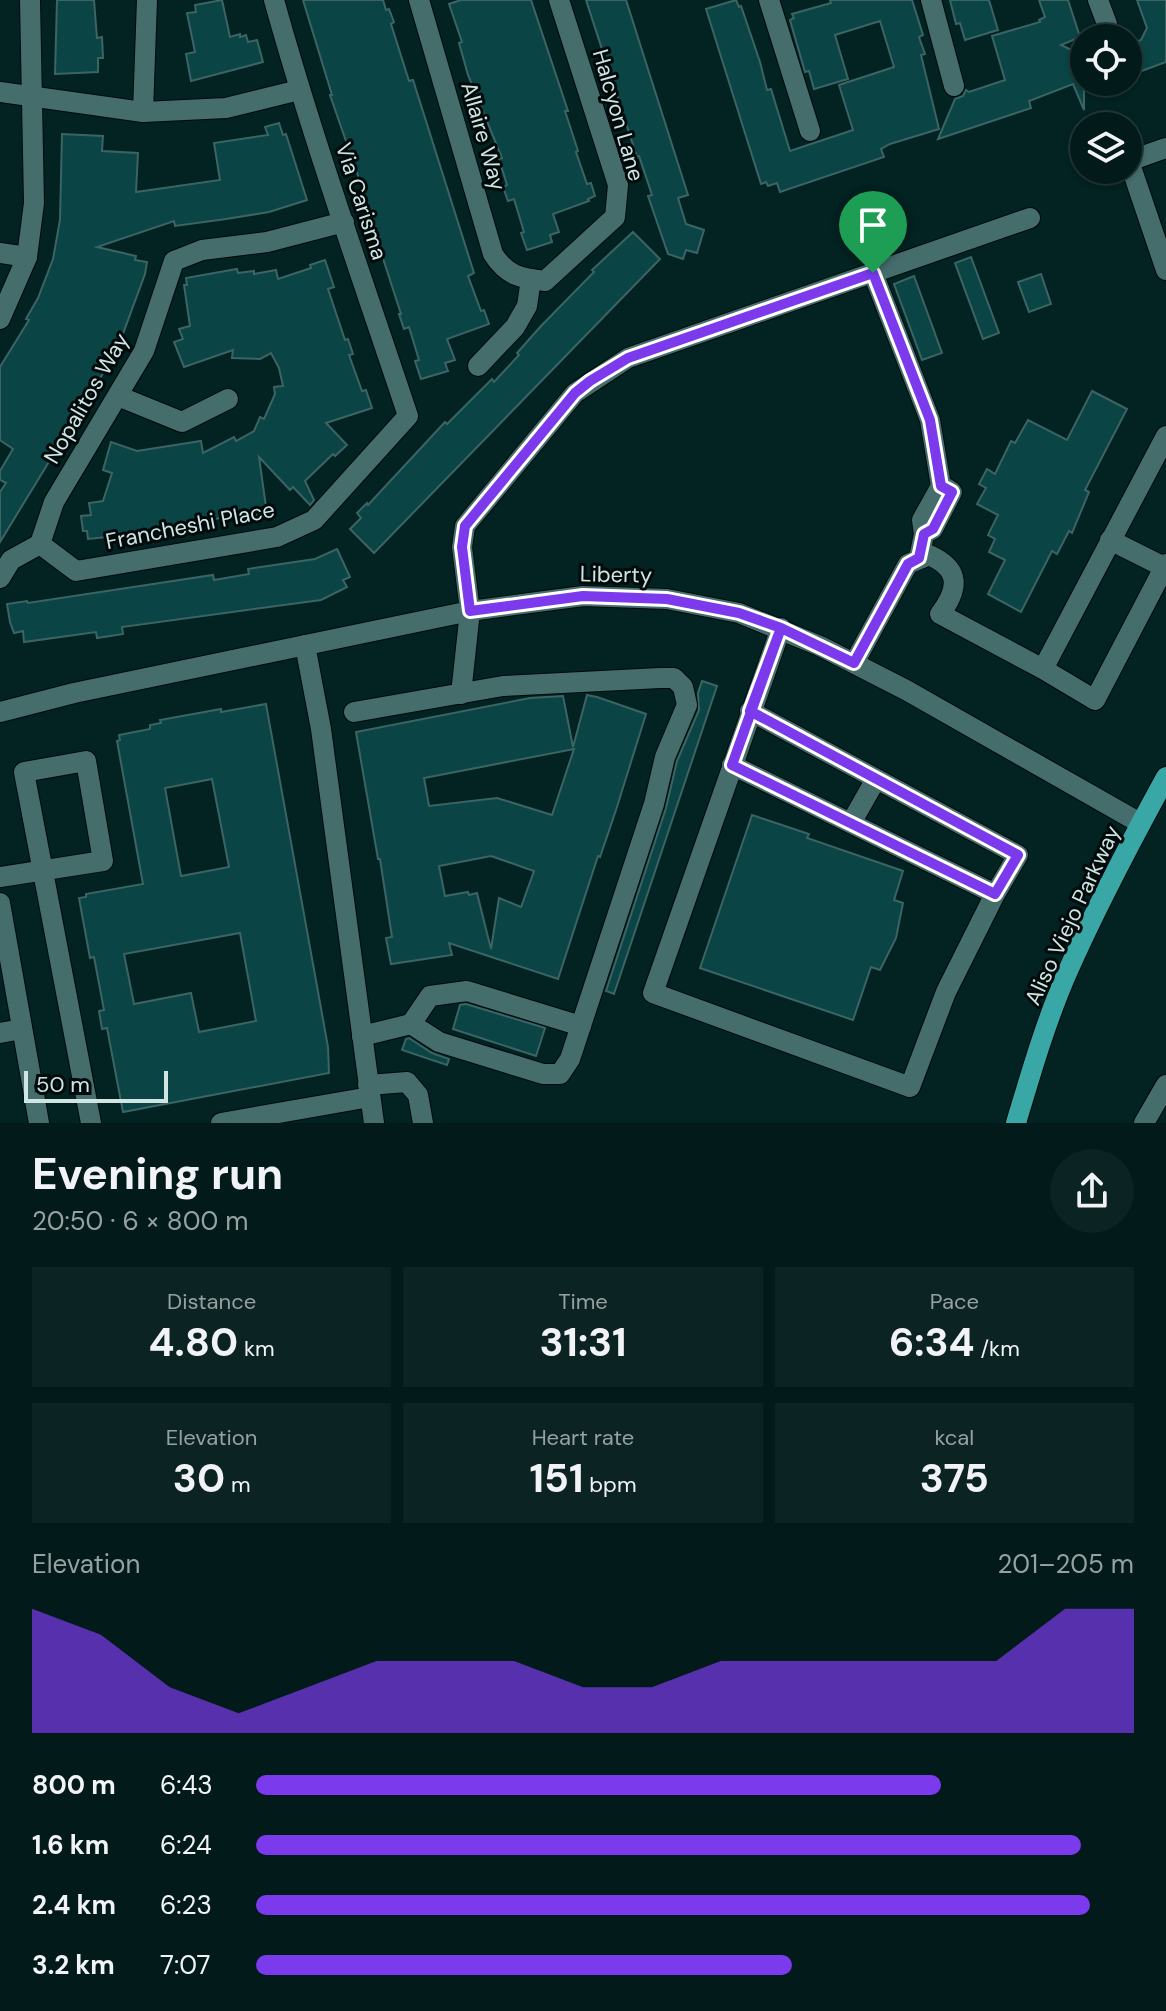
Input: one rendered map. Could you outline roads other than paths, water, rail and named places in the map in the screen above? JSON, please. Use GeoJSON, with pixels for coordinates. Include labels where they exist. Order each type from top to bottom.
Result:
{"type":"FeatureCollection","features":[{"type":"Feature","properties":{"kind":"main road","name":"Aliso Viejo Parkway"},"geometry":{"type":"LineString","coordinates":[[1016,1123],[1066,974],[1166,777]]}},
{"type":"Feature","properties":{"kind":"street"},"geometry":{"type":"LineString","coordinates":[[0,319],[27,257],[34,203],[30,0]]}},
{"type":"Feature","properties":{"kind":"street"},"geometry":{"type":"LineString","coordinates":[[143,112],[147,0]]}},
{"type":"Feature","properties":{"kind":"street","name":"Via Carisma"},"geometry":{"type":"LineString","coordinates":[[274,0],[299,90],[408,416]]}},
{"type":"Feature","properties":{"kind":"street","name":"Allaire Way"},"geometry":{"type":"LineString","coordinates":[[419,0],[493,254],[502,268],[523,278]]}},
{"type":"Feature","properties":{"kind":"street","name":"Halcyon Lane"},"geometry":{"type":"LineString","coordinates":[[523,278],[545,281],[615,217],[618,185],[559,0]]}},
{"type":"Feature","properties":{"kind":"street"},"geometry":{"type":"LineString","coordinates":[[769,0],[810,131]]}},
{"type":"Feature","properties":{"kind":"street"},"geometry":{"type":"LineString","coordinates":[[931,0],[954,86]]}},
{"type":"Feature","properties":{"kind":"street"},"geometry":{"type":"LineString","coordinates":[[1098,0],[1107,24]]}},
{"type":"Feature","properties":{"kind":"street"},"geometry":{"type":"LineString","coordinates":[[0,92],[143,112],[226,108],[299,90]]}},
{"type":"Feature","properties":{"kind":"street"},"geometry":{"type":"LineString","coordinates":[[1166,148],[1129,161],[1166,270]]}},
{"type":"Feature","properties":{"kind":"street"},"geometry":{"type":"LineString","coordinates":[[461,694],[470,611],[462,547],[465,526],[575,393],[628,358],[1030,218]]}},
{"type":"Feature","properties":{"kind":"street","name":"Nopalitos Way"},"geometry":{"type":"LineString","coordinates":[[40,544],[54,502],[144,351],[174,261],[202,250],[267,242],[344,222]]}},
{"type":"Feature","properties":{"kind":"street"},"geometry":{"type":"LineString","coordinates":[[0,253],[27,257]]}},
{"type":"Feature","properties":{"kind":"street"},"geometry":{"type":"LineString","coordinates":[[873,273],[930,420],[946,489],[922,520],[924,534],[919,558]]}},
{"type":"Feature","properties":{"kind":"street"},"geometry":{"type":"LineString","coordinates":[[478,366],[515,327],[527,306],[523,278]]}},
{"type":"Feature","properties":{"kind":"street"},"geometry":{"type":"LineString","coordinates":[[118,396],[182,422],[228,399]]}},
{"type":"Feature","properties":{"kind":"street","name":"Francheshi Place"},"geometry":{"type":"LineString","coordinates":[[40,544],[76,571],[277,537],[314,520],[408,416]]}},
{"type":"Feature","properties":{"kind":"street"},"geometry":{"type":"LineString","coordinates":[[1043,669],[1110,540],[1159,463],[1166,436]]}},
{"type":"Feature","properties":{"kind":"street"},"geometry":{"type":"LineString","coordinates":[[854,663],[908,564],[929,555],[943,561],[953,575],[954,589],[950,601],[940,614],[1095,700],[1165,565],[1110,540]]}},
{"type":"Feature","properties":{"kind":"street"},"geometry":{"type":"LineString","coordinates":[[0,578],[11,560],[40,544]]}},
{"type":"Feature","properties":{"kind":"street","name":"Liberty"},"geometry":{"type":"LineString","coordinates":[[0,712],[74,693],[470,611],[583,596],[667,599],[739,613],[781,628],[854,663],[1140,823]]}},
{"type":"Feature","properties":{"kind":"street"},"geometry":{"type":"LineString","coordinates":[[750,711],[1018,855],[946,992],[910,1087],[653,993],[750,711],[781,628]]}},
{"type":"Feature","properties":{"kind":"street"},"geometry":{"type":"LineString","coordinates":[[305,645],[321,729],[374,1123]]}},
{"type":"Feature","properties":{"kind":"street"},"geometry":{"type":"LineString","coordinates":[[354,712],[503,686],[660,678],[674,678],[683,687],[687,705],[665,757],[654,804],[570,1059],[560,1074],[543,1074],[439,1042],[411,1024]]}},
{"type":"Feature","properties":{"kind":"street"},"geometry":{"type":"LineString","coordinates":[[0,877],[42,871],[103,861],[86,761],[24,772],[42,871],[91,1123]]}},
{"type":"Feature","properties":{"kind":"street"},"geometry":{"type":"LineString","coordinates":[[732,765],[995,894]]}},
{"type":"Feature","properties":{"kind":"street"},"geometry":{"type":"LineString","coordinates":[[851,823],[876,779]]}},
{"type":"Feature","properties":{"kind":"street"},"geometry":{"type":"LineString","coordinates":[[0,903],[39,1123]]}},
{"type":"Feature","properties":{"kind":"street"},"geometry":{"type":"LineString","coordinates":[[362,1036],[411,1024],[430,996],[467,991],[581,1026]]}},
{"type":"Feature","properties":{"kind":"street"},"geometry":{"type":"LineString","coordinates":[[0,1033],[22,1029]]}},
{"type":"Feature","properties":{"kind":"street"},"geometry":{"type":"LineString","coordinates":[[221,1123],[407,1082],[418,1095],[423,1123]]}},
{"type":"Feature","properties":{"kind":"street"},"geometry":{"type":"LineString","coordinates":[[1144,1123],[1166,1085]]}}]}
